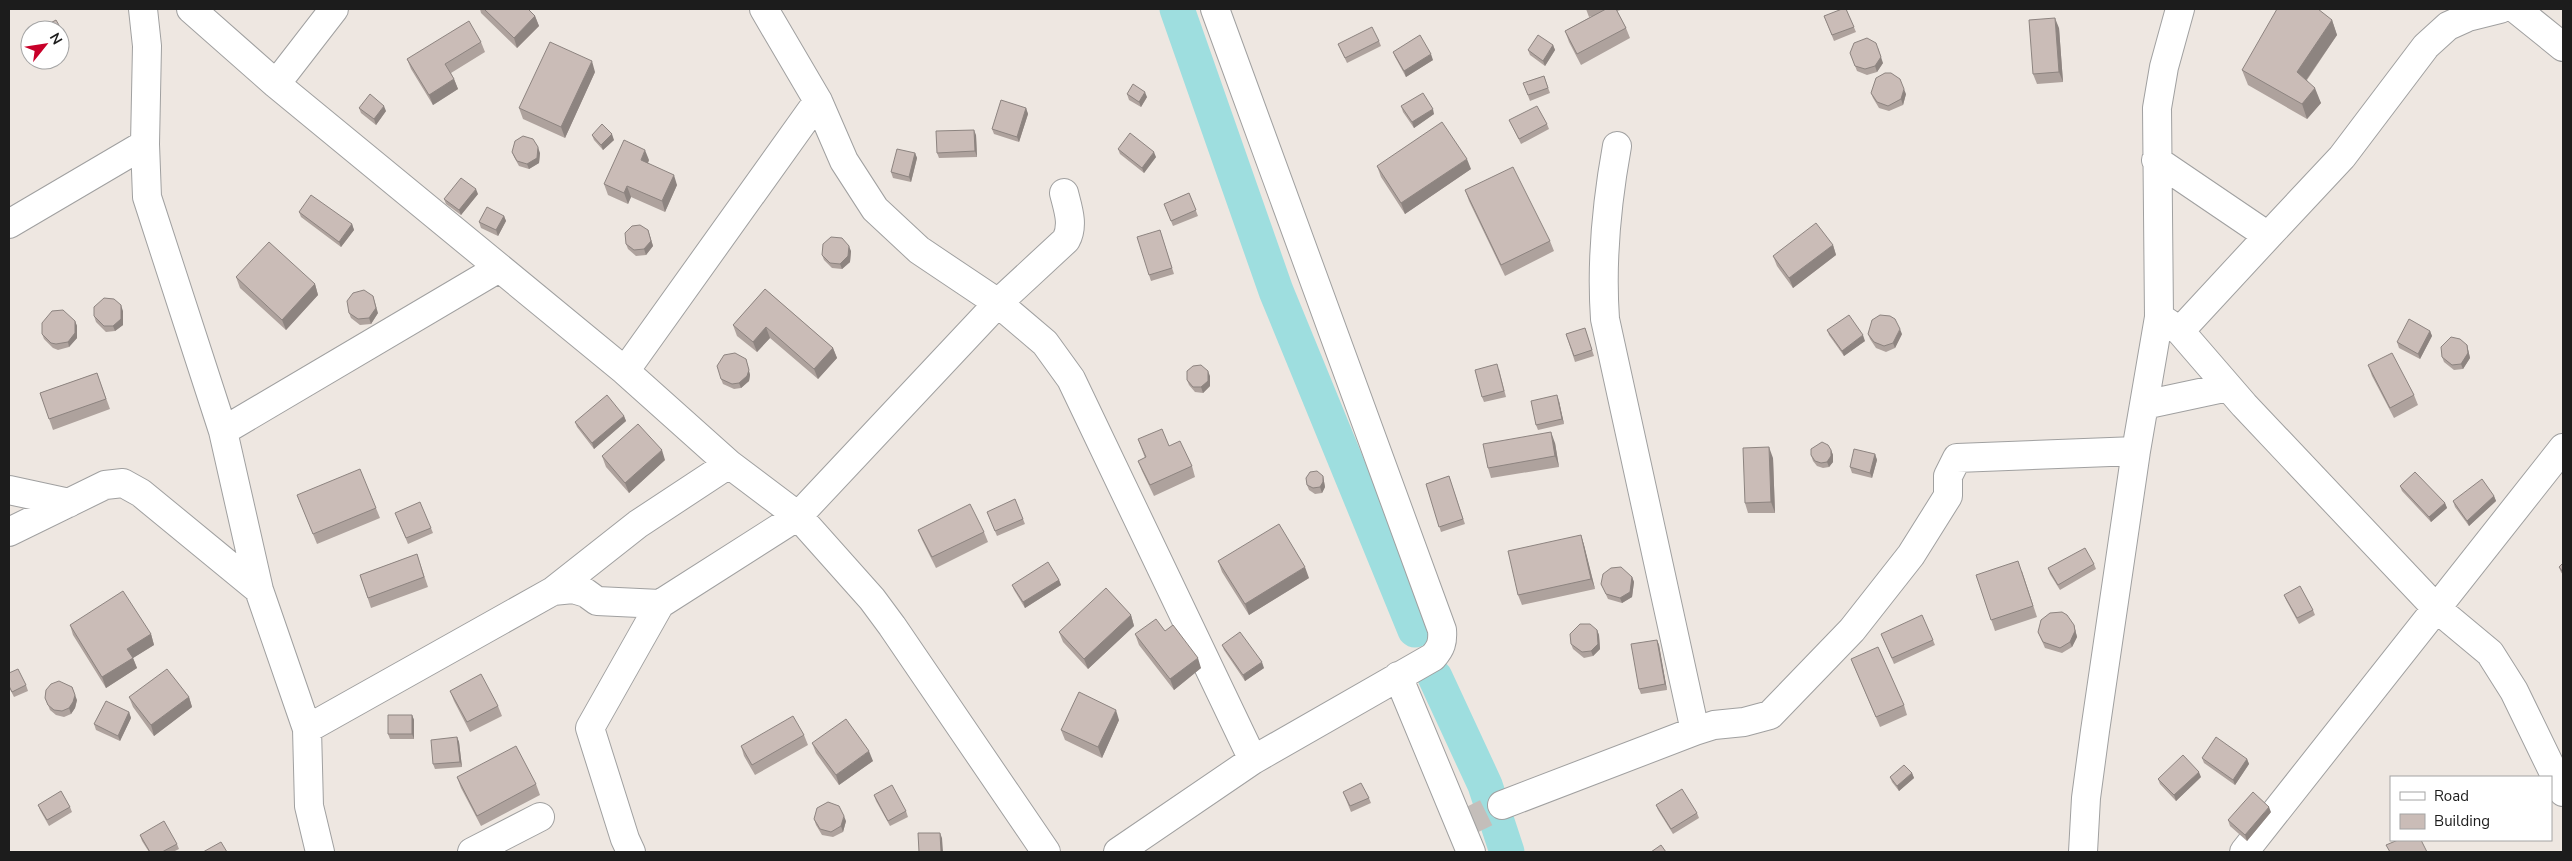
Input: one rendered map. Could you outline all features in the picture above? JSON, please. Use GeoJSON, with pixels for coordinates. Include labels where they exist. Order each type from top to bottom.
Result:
{"type":"FeatureCollection","features":[{"type":"Feature","properties":{"kind":"street"},"geometry":{"type":"LineString","coordinates":[[143,9],[147,46],[144,144],[147,196],[223,431],[259,590],[307,729],[309,806],[320,852]]}},
{"type":"Feature","properties":{"kind":"street"},"geometry":{"type":"LineString","coordinates":[[192,9],[276,84],[625,371],[729,464],[798,516],[872,599],[892,626],[1046,852]]}},
{"type":"Feature","properties":{"kind":"street"},"geometry":{"type":"LineString","coordinates":[[276,84],[334,9]]}},
{"type":"Feature","properties":{"kind":"street"},"geometry":{"type":"LineString","coordinates":[[764,9],[818,101],[844,161],[875,209],[919,250],[998,304],[1045,343],[1070,379],[1253,760]]}},
{"type":"Feature","properties":{"kind":"street"},"geometry":{"type":"LineString","coordinates":[[2083,852],[2086,798],[2136,450],[2144,405],[2170,324],[2156,160],[2158,100],[2164,68],[2180,9]]}},
{"type":"Feature","properties":{"kind":"street"},"geometry":{"type":"LineString","coordinates":[[2170,324],[2268,236],[2342,157],[2426,46],[2448,26],[2468,17],[2500,9]]}},
{"type":"Feature","properties":{"kind":"street"},"geometry":{"type":"LineString","coordinates":[[2516,9],[2563,47]]}},
{"type":"Feature","properties":{"kind":"street"},"geometry":{"type":"LineString","coordinates":[[1118,852],[1253,760],[1433,657],[1441,648],[1442,630],[1224,12]]}},
{"type":"Feature","properties":{"kind":"street"},"geometry":{"type":"LineString","coordinates":[[625,371],[818,101]]}},
{"type":"Feature","properties":{"kind":"street"},"geometry":{"type":"LineString","coordinates":[[9,224],[144,144]]}},
{"type":"Feature","properties":{"kind":"street"},"geometry":{"type":"LineString","coordinates":[[1617,146],[1609,190],[1603,295],[1605,319],[1695,731]]}},
{"type":"Feature","properties":{"kind":"street"},"geometry":{"type":"LineString","coordinates":[[2156,160],[2268,236]]}},
{"type":"Feature","properties":{"kind":"street"},"geometry":{"type":"LineString","coordinates":[[631,852],[625,840],[590,728],[660,604],[798,516],[998,304],[1066,240],[1071,224],[1064,193]]}},
{"type":"Feature","properties":{"kind":"street"},"geometry":{"type":"LineString","coordinates":[[223,431],[499,268]]}},
{"type":"Feature","properties":{"kind":"street"},"geometry":{"type":"LineString","coordinates":[[2170,324],[2436,608],[2490,653],[2514,691],[2563,792]]}},
{"type":"Feature","properties":{"kind":"street"},"geometry":{"type":"LineString","coordinates":[[2144,405],[2228,387]]}},
{"type":"Feature","properties":{"kind":"street"},"geometry":{"type":"LineString","coordinates":[[2244,852],[2563,448]]}},
{"type":"Feature","properties":{"kind":"street"},"geometry":{"type":"LineString","coordinates":[[1502,805],[1695,731],[1714,725],[1744,722],[1770,715],[1852,630],[1911,555],[1948,496],[1948,476],[1957,458],[2136,450]]}},
{"type":"Feature","properties":{"kind":"street"},"geometry":{"type":"LineString","coordinates":[[307,729],[553,591],[638,524],[729,464]]}},
{"type":"Feature","properties":{"kind":"street"},"geometry":{"type":"LineString","coordinates":[[9,532],[105,485],[123,483],[141,492],[259,590]]}},
{"type":"Feature","properties":{"kind":"street"},"geometry":{"type":"LineString","coordinates":[[9,490],[69,502]]}},
{"type":"Feature","properties":{"kind":"street"},"geometry":{"type":"LineString","coordinates":[[553,591],[573,589],[586,593],[597,601],[660,604]]}},
{"type":"Feature","properties":{"kind":"street"},"geometry":{"type":"LineString","coordinates":[[1398,676],[1471,852]]}},
{"type":"Feature","properties":{"kind":"street"},"geometry":{"type":"LineString","coordinates":[[472,852],[540,817]]}},
{"type":"Feature","properties":{"kind":"building"},"geometry":{"type":"Polygon","coordinates":[[[484,9],[528,9],[535,16],[514,38],[484,9]]]}},
{"type":"Feature","properties":{"kind":"building"},"geometry":{"type":"Polygon","coordinates":[[[1606,9],[1616,9],[1626,28],[1577,54],[1565,31],[1606,9]]]}},
{"type":"Feature","properties":{"kind":"building"},"geometry":{"type":"Polygon","coordinates":[[[1846,9],[1854,27],[1832,35],[1824,16],[1846,9]]]}},
{"type":"Feature","properties":{"kind":"building"},"geometry":{"type":"Polygon","coordinates":[[[2277,9],[2318,9],[2332,20],[2297,72],[2315,88],[2302,104],[2242,70],[2277,9]]]}},
{"type":"Feature","properties":{"kind":"building"},"geometry":{"type":"Polygon","coordinates":[[[2055,18],[2059,72],[2033,74],[2029,20],[2055,18]]]}},
{"type":"Feature","properties":{"kind":"building"},"geometry":{"type":"Polygon","coordinates":[[[469,21],[481,42],[445,64],[454,79],[429,95],[407,59],[469,21]]]}},
{"type":"Feature","properties":{"kind":"building"},"geometry":{"type":"Polygon","coordinates":[[[1372,27],[1379,41],[1345,58],[1338,44],[1372,27]]]}},
{"type":"Feature","properties":{"kind":"building"},"geometry":{"type":"Polygon","coordinates":[[[1420,35],[1431,54],[1404,71],[1393,52],[1420,35]]]}},
{"type":"Feature","properties":{"kind":"building"},"geometry":{"type":"Polygon","coordinates":[[[1538,35],[1553,45],[1543,61],[1528,50],[1538,35]]]}},
{"type":"Feature","properties":{"kind":"building"},"geometry":{"type":"Polygon","coordinates":[[[1867,38],[1876,43],[1881,57],[1875,66],[1865,69],[1855,66],[1850,53],[1854,43],[1867,38]]]}},
{"type":"Feature","properties":{"kind":"building"},"geometry":{"type":"Polygon","coordinates":[[[550,42],[592,61],[561,127],[519,108],[550,42]]]}},
{"type":"Feature","properties":{"kind":"building"},"geometry":{"type":"Polygon","coordinates":[[[1885,73],[1891,73],[1900,79],[1904,89],[1901,99],[1888,106],[1877,102],[1871,93],[1876,78],[1885,73]]]}},
{"type":"Feature","properties":{"kind":"building"},"geometry":{"type":"Polygon","coordinates":[[[1544,76],[1548,88],[1528,95],[1523,83],[1544,76]]]}},
{"type":"Feature","properties":{"kind":"building"},"geometry":{"type":"Polygon","coordinates":[[[1133,84],[1145,92],[1139,102],[1127,94],[1133,84]]]}},
{"type":"Feature","properties":{"kind":"building"},"geometry":{"type":"Polygon","coordinates":[[[1423,93],[1433,109],[1412,122],[1401,106],[1423,93]]]}},
{"type":"Feature","properties":{"kind":"building"},"geometry":{"type":"Polygon","coordinates":[[[370,94],[384,106],[374,119],[359,108],[370,94]]]}},
{"type":"Feature","properties":{"kind":"building"},"geometry":{"type":"Polygon","coordinates":[[[1001,100],[1026,108],[1017,137],[992,129],[1001,100]]]}},
{"type":"Feature","properties":{"kind":"building"},"geometry":{"type":"Polygon","coordinates":[[[1537,106],[1547,124],[1519,139],[1509,120],[1537,106]]]}},
{"type":"Feature","properties":{"kind":"building"},"geometry":{"type":"Polygon","coordinates":[[[1442,122],[1467,159],[1401,203],[1377,166],[1442,122]]]}},
{"type":"Feature","properties":{"kind":"building"},"geometry":{"type":"Polygon","coordinates":[[[602,124],[612,134],[601,145],[592,135],[602,124]]]}},
{"type":"Feature","properties":{"kind":"building"},"geometry":{"type":"Polygon","coordinates":[[[974,130],[975,151],[937,153],[936,131],[974,130]]]}},
{"type":"Feature","properties":{"kind":"building"},"geometry":{"type":"Polygon","coordinates":[[[1130,133],[1154,152],[1142,168],[1118,149],[1130,133]]]}},
{"type":"Feature","properties":{"kind":"building"},"geometry":{"type":"Polygon","coordinates":[[[523,136],[533,139],[538,147],[537,158],[527,164],[517,161],[512,152],[515,141],[523,136]]]}},
{"type":"Feature","properties":{"kind":"building"},"geometry":{"type":"Polygon","coordinates":[[[624,140],[645,150],[641,160],[674,175],[662,201],[627,186],[624,193],[604,184],[624,140]]]}},
{"type":"Feature","properties":{"kind":"building"},"geometry":{"type":"Polygon","coordinates":[[[897,149],[915,153],[909,177],[891,172],[897,149]]]}},
{"type":"Feature","properties":{"kind":"building"},"geometry":{"type":"Polygon","coordinates":[[[1513,167],[1550,241],[1501,265],[1465,190],[1513,167]]]}},
{"type":"Feature","properties":{"kind":"building"},"geometry":{"type":"Polygon","coordinates":[[[461,178],[476,189],[459,210],[444,199],[461,178]]]}},
{"type":"Feature","properties":{"kind":"building"},"geometry":{"type":"Polygon","coordinates":[[[1189,193],[1196,210],[1171,221],[1164,204],[1189,193]]]}},
{"type":"Feature","properties":{"kind":"building"},"geometry":{"type":"Polygon","coordinates":[[[311,195],[352,224],[339,242],[299,212],[311,195]]]}},
{"type":"Feature","properties":{"kind":"building"},"geometry":{"type":"Polygon","coordinates":[[[487,207],[504,216],[496,230],[479,222],[487,207]]]}},
{"type":"Feature","properties":{"kind":"building"},"geometry":{"type":"Polygon","coordinates":[[[1816,223],[1833,245],[1789,278],[1773,256],[1816,223]]]}},
{"type":"Feature","properties":{"kind":"building"},"geometry":{"type":"Polygon","coordinates":[[[640,225],[648,230],[651,241],[644,249],[634,250],[626,244],[625,233],[632,226],[640,225]]]}},
{"type":"Feature","properties":{"kind":"building"},"geometry":{"type":"Polygon","coordinates":[[[1160,230],[1172,268],[1149,275],[1137,237],[1160,230]]]}},
{"type":"Feature","properties":{"kind":"building"},"geometry":{"type":"Polygon","coordinates":[[[831,237],[842,238],[849,246],[848,256],[840,264],[830,263],[822,255],[823,244],[831,237]]]}},
{"type":"Feature","properties":{"kind":"building"},"geometry":{"type":"Polygon","coordinates":[[[269,242],[315,284],[282,320],[236,277],[269,242]]]}},
{"type":"Feature","properties":{"kind":"building"},"geometry":{"type":"Polygon","coordinates":[[[765,289],[833,348],[814,369],[766,327],[753,342],[733,325],[765,289]]]}},
{"type":"Feature","properties":{"kind":"building"},"geometry":{"type":"Polygon","coordinates":[[[364,290],[373,296],[376,308],[369,318],[358,319],[349,313],[347,301],[353,293],[364,290]]]}},
{"type":"Feature","properties":{"kind":"building"},"geometry":{"type":"Polygon","coordinates":[[[104,298],[114,299],[121,305],[121,319],[113,326],[104,326],[94,316],[94,307],[104,298]]]}},
{"type":"Feature","properties":{"kind":"building"},"geometry":{"type":"Polygon","coordinates":[[[63,310],[75,321],[75,333],[68,342],[51,343],[42,334],[42,323],[52,311],[63,310]]]}},
{"type":"Feature","properties":{"kind":"building"},"geometry":{"type":"Polygon","coordinates":[[[1849,315],[1863,335],[1842,351],[1827,330],[1849,315]]]}},
{"type":"Feature","properties":{"kind":"building"},"geometry":{"type":"Polygon","coordinates":[[[1880,315],[1890,316],[1895,319],[1900,329],[1893,343],[1884,346],[1874,342],[1868,334],[1872,320],[1880,315]]]}},
{"type":"Feature","properties":{"kind":"building"},"geometry":{"type":"Polygon","coordinates":[[[2409,319],[2430,331],[2418,354],[2397,342],[2409,319]]]}},
{"type":"Feature","properties":{"kind":"building"},"geometry":{"type":"Polygon","coordinates":[[[1585,328],[1592,350],[1574,356],[1566,334],[1585,328]]]}},
{"type":"Feature","properties":{"kind":"building"},"geometry":{"type":"Polygon","coordinates":[[[2451,337],[2460,339],[2467,345],[2468,353],[2461,364],[2452,365],[2442,357],[2441,347],[2451,337]]]}},
{"type":"Feature","properties":{"kind":"building"},"geometry":{"type":"Polygon","coordinates":[[[735,353],[746,359],[749,370],[747,376],[739,383],[732,384],[721,379],[717,366],[724,355],[735,353]]]}},
{"type":"Feature","properties":{"kind":"building"},"geometry":{"type":"Polygon","coordinates":[[[2392,353],[2414,395],[2390,408],[2368,365],[2392,353]]]}},
{"type":"Feature","properties":{"kind":"building"},"geometry":{"type":"Polygon","coordinates":[[[1497,364],[1504,391],[1482,397],[1475,370],[1497,364]]]}},
{"type":"Feature","properties":{"kind":"building"},"geometry":{"type":"Polygon","coordinates":[[[1201,365],[1208,371],[1208,381],[1201,387],[1193,387],[1187,380],[1187,371],[1193,366],[1201,365]]]}},
{"type":"Feature","properties":{"kind":"building"},"geometry":{"type":"Polygon","coordinates":[[[97,373],[106,399],[49,419],[40,393],[97,373]]]}},
{"type":"Feature","properties":{"kind":"building"},"geometry":{"type":"Polygon","coordinates":[[[607,395],[624,416],[592,443],[575,422],[607,395]]]}},
{"type":"Feature","properties":{"kind":"building"},"geometry":{"type":"Polygon","coordinates":[[[1557,395],[1562,419],[1536,425],[1531,401],[1557,395]]]}},
{"type":"Feature","properties":{"kind":"building"},"geometry":{"type":"Polygon","coordinates":[[[638,424],[662,450],[625,483],[602,456],[638,424]]]}},
{"type":"Feature","properties":{"kind":"building"},"geometry":{"type":"Polygon","coordinates":[[[1162,429],[1169,446],[1180,441],[1192,466],[1150,485],[1138,461],[1146,457],[1138,439],[1162,429]]]}},
{"type":"Feature","properties":{"kind":"building"},"geometry":{"type":"Polygon","coordinates":[[[1551,432],[1555,456],[1488,468],[1483,444],[1551,432]]]}},
{"type":"Feature","properties":{"kind":"building"},"geometry":{"type":"Polygon","coordinates":[[[1822,442],[1828,445],[1831,450],[1831,456],[1827,462],[1821,463],[1815,461],[1811,455],[1811,449],[1822,442]]]}},
{"type":"Feature","properties":{"kind":"building"},"geometry":{"type":"Polygon","coordinates":[[[1769,447],[1771,502],[1745,503],[1743,448],[1769,447]]]}},
{"type":"Feature","properties":{"kind":"building"},"geometry":{"type":"Polygon","coordinates":[[[1854,449],[1875,454],[1870,473],[1850,467],[1854,449]]]}},
{"type":"Feature","properties":{"kind":"building"},"geometry":{"type":"Polygon","coordinates":[[[360,469],[376,508],[313,534],[297,495],[360,469]]]}},
{"type":"Feature","properties":{"kind":"building"},"geometry":{"type":"Polygon","coordinates":[[[1317,471],[1323,476],[1323,482],[1320,487],[1313,488],[1307,485],[1306,478],[1310,472],[1317,471]]]}},
{"type":"Feature","properties":{"kind":"building"},"geometry":{"type":"Polygon","coordinates":[[[2415,472],[2445,503],[2429,517],[2400,486],[2415,472]]]}},
{"type":"Feature","properties":{"kind":"building"},"geometry":{"type":"Polygon","coordinates":[[[1449,476],[1463,519],[1439,527],[1426,484],[1449,476]]]}},
{"type":"Feature","properties":{"kind":"building"},"geometry":{"type":"Polygon","coordinates":[[[2482,479],[2494,496],[2467,521],[2453,501],[2482,479]]]}},
{"type":"Feature","properties":{"kind":"building"},"geometry":{"type":"Polygon","coordinates":[[[1015,499],[1023,519],[995,531],[987,512],[1015,499]]]}},
{"type":"Feature","properties":{"kind":"building"},"geometry":{"type":"Polygon","coordinates":[[[420,502],[431,528],[406,538],[395,513],[420,502]]]}},
{"type":"Feature","properties":{"kind":"building"},"geometry":{"type":"Polygon","coordinates":[[[970,504],[984,532],[932,557],[918,530],[970,504]]]}},
{"type":"Feature","properties":{"kind":"building"},"geometry":{"type":"Polygon","coordinates":[[[1279,524],[1305,567],[1245,604],[1218,561],[1279,524]]]}},
{"type":"Feature","properties":{"kind":"building"},"geometry":{"type":"Polygon","coordinates":[[[1581,535],[1591,579],[1518,595],[1508,551],[1581,535]]]}},
{"type":"Feature","properties":{"kind":"building"},"geometry":{"type":"Polygon","coordinates":[[[2085,548],[2094,564],[2058,585],[2048,568],[2085,548]]]}},
{"type":"Feature","properties":{"kind":"building"},"geometry":{"type":"Polygon","coordinates":[[[417,554],[424,577],[368,598],[360,575],[417,554]]]}},
{"type":"Feature","properties":{"kind":"building"},"geometry":{"type":"Polygon","coordinates":[[[2018,561],[2033,606],[1991,620],[1976,575],[2018,561]]]}},
{"type":"Feature","properties":{"kind":"building"},"geometry":{"type":"Polygon","coordinates":[[[1048,562],[1059,580],[1023,602],[1012,585],[1048,562]]]}},
{"type":"Feature","properties":{"kind":"building"},"geometry":{"type":"Polygon","coordinates":[[[2563,563],[2563,572],[2559,567],[2563,563]]]}},
{"type":"Feature","properties":{"kind":"building"},"geometry":{"type":"Polygon","coordinates":[[[1621,567],[1632,577],[1630,592],[1620,598],[1606,594],[1601,584],[1603,574],[1611,568],[1621,567]]]}},
{"type":"Feature","properties":{"kind":"building"},"geometry":{"type":"Polygon","coordinates":[[[2300,586],[2313,610],[2297,618],[2284,595],[2300,586]]]}},
{"type":"Feature","properties":{"kind":"building"},"geometry":{"type":"Polygon","coordinates":[[[1106,588],[1131,615],[1084,659],[1059,632],[1106,588]]]}},
{"type":"Feature","properties":{"kind":"building"},"geometry":{"type":"Polygon","coordinates":[[[123,591],[151,634],[127,649],[133,658],[102,677],[70,625],[123,591]]]}},
{"type":"Feature","properties":{"kind":"building"},"geometry":{"type":"Polygon","coordinates":[[[2062,612],[2067,615],[2074,625],[2075,631],[2070,642],[2060,648],[2043,642],[2038,632],[2041,620],[2050,613],[2062,612]]]}},
{"type":"Feature","properties":{"kind":"building"},"geometry":{"type":"Polygon","coordinates":[[[1922,615],[1933,640],[1892,658],[1881,634],[1922,615]]]}},
{"type":"Feature","properties":{"kind":"building"},"geometry":{"type":"Polygon","coordinates":[[[1156,619],[1165,631],[1173,625],[1198,658],[1170,679],[1135,634],[1156,619]]]}},
{"type":"Feature","properties":{"kind":"building"},"geometry":{"type":"Polygon","coordinates":[[[1580,624],[1590,624],[1597,630],[1598,644],[1591,651],[1582,652],[1571,644],[1570,634],[1580,624]]]}},
{"type":"Feature","properties":{"kind":"building"},"geometry":{"type":"Polygon","coordinates":[[[1240,632],[1262,662],[1243,675],[1222,645],[1240,632]]]}},
{"type":"Feature","properties":{"kind":"building"},"geometry":{"type":"Polygon","coordinates":[[[1657,640],[1665,684],[1639,689],[1631,644],[1657,640]]]}},
{"type":"Feature","properties":{"kind":"building"},"geometry":{"type":"Polygon","coordinates":[[[1878,647],[1904,705],[1876,717],[1851,659],[1878,647]]]}},
{"type":"Feature","properties":{"kind":"building"},"geometry":{"type":"Polygon","coordinates":[[[18,669],[26,685],[12,692],[9,686],[9,673],[18,669]]]}},
{"type":"Feature","properties":{"kind":"building"},"geometry":{"type":"Polygon","coordinates":[[[167,669],[189,697],[151,725],[129,697],[167,669]]]}},
{"type":"Feature","properties":{"kind":"building"},"geometry":{"type":"Polygon","coordinates":[[[481,674],[498,706],[467,722],[450,691],[481,674]]]}},
{"type":"Feature","properties":{"kind":"building"},"geometry":{"type":"Polygon","coordinates":[[[59,681],[72,687],[75,695],[69,708],[62,711],[54,710],[48,705],[45,698],[46,690],[51,684],[59,681]]]}},
{"type":"Feature","properties":{"kind":"building"},"geometry":{"type":"Polygon","coordinates":[[[1079,692],[1116,710],[1098,747],[1061,730],[1079,692]]]}},
{"type":"Feature","properties":{"kind":"building"},"geometry":{"type":"Polygon","coordinates":[[[106,701],[129,712],[118,736],[94,724],[106,701]]]}},
{"type":"Feature","properties":{"kind":"building"},"geometry":{"type":"Polygon","coordinates":[[[388,715],[412,715],[412,734],[388,734],[388,715]]]}},
{"type":"Feature","properties":{"kind":"building"},"geometry":{"type":"Polygon","coordinates":[[[793,716],[804,735],[752,765],[741,746],[793,716]]]}},
{"type":"Feature","properties":{"kind":"building"},"geometry":{"type":"Polygon","coordinates":[[[846,719],[869,751],[836,775],[812,743],[846,719]]]}},
{"type":"Feature","properties":{"kind":"building"},"geometry":{"type":"Polygon","coordinates":[[[457,737],[460,762],[433,764],[431,740],[457,737]]]}},
{"type":"Feature","properties":{"kind":"building"},"geometry":{"type":"Polygon","coordinates":[[[2216,737],[2247,759],[2233,780],[2202,758],[2216,737]]]}},
{"type":"Feature","properties":{"kind":"building"},"geometry":{"type":"Polygon","coordinates":[[[516,746],[536,784],[477,816],[457,777],[516,746]]]}},
{"type":"Feature","properties":{"kind":"building"},"geometry":{"type":"Polygon","coordinates":[[[2183,755],[2199,772],[2174,795],[2158,779],[2183,755]]]}},
{"type":"Feature","properties":{"kind":"building"},"geometry":{"type":"Polygon","coordinates":[[[1904,765],[1912,773],[1897,786],[1890,777],[1904,765]]]}},
{"type":"Feature","properties":{"kind":"building"},"geometry":{"type":"Polygon","coordinates":[[[1361,783],[1369,798],[1350,806],[1343,792],[1361,783]]]}},
{"type":"Feature","properties":{"kind":"building"},"geometry":{"type":"Polygon","coordinates":[[[892,785],[906,811],[888,821],[874,795],[892,785]]]}},
{"type":"Feature","properties":{"kind":"building"},"geometry":{"type":"Polygon","coordinates":[[[1682,789],[1697,813],[1671,829],[1656,805],[1682,789]]]}},
{"type":"Feature","properties":{"kind":"building"},"geometry":{"type":"Polygon","coordinates":[[[61,791],[70,807],[47,820],[38,805],[61,791]]]}},
{"type":"Feature","properties":{"kind":"building"},"geometry":{"type":"Polygon","coordinates":[[[2253,792],[2269,807],[2245,835],[2228,820],[2253,792]]]}},
{"type":"Feature","properties":{"kind":"building"},"geometry":{"type":"Polygon","coordinates":[[[828,802],[839,806],[844,816],[841,826],[831,832],[820,829],[814,819],[817,808],[828,802]]]}},
{"type":"Feature","properties":{"kind":"building"},"geometry":{"type":"Polygon","coordinates":[[[164,821],[177,844],[162,852],[150,852],[140,835],[164,821]]]}},
{"type":"Feature","properties":{"kind":"building"},"geometry":{"type":"Polygon","coordinates":[[[918,833],[940,833],[941,852],[919,852],[918,833]]]}},
{"type":"Feature","properties":{"kind":"building"},"geometry":{"type":"Polygon","coordinates":[[[2396,841],[2422,841],[2427,852],[2390,852],[2386,845],[2396,841]]]}},
{"type":"Feature","properties":{"kind":"building"},"geometry":{"type":"Polygon","coordinates":[[[221,842],[227,852],[203,852],[221,842]]]}},
{"type":"Feature","properties":{"kind":"building"},"geometry":{"type":"Polygon","coordinates":[[[1661,845],[1666,852],[1651,852],[1661,845]]]}},
{"type":"Feature","properties":{"kind":"waterway"},"geometry":{"type":"LineString","coordinates":[[1177,9],[1276,291],[1415,630]]}},
{"type":"Feature","properties":{"kind":"waterway"},"geometry":{"type":"LineString","coordinates":[[1435,677],[1485,785],[1507,852]]}},
{"type":"Feature","properties":{"kind":"tunnel"},"geometry":{"type":"LineString","coordinates":[[1461,825],[1502,805]]}}]}
